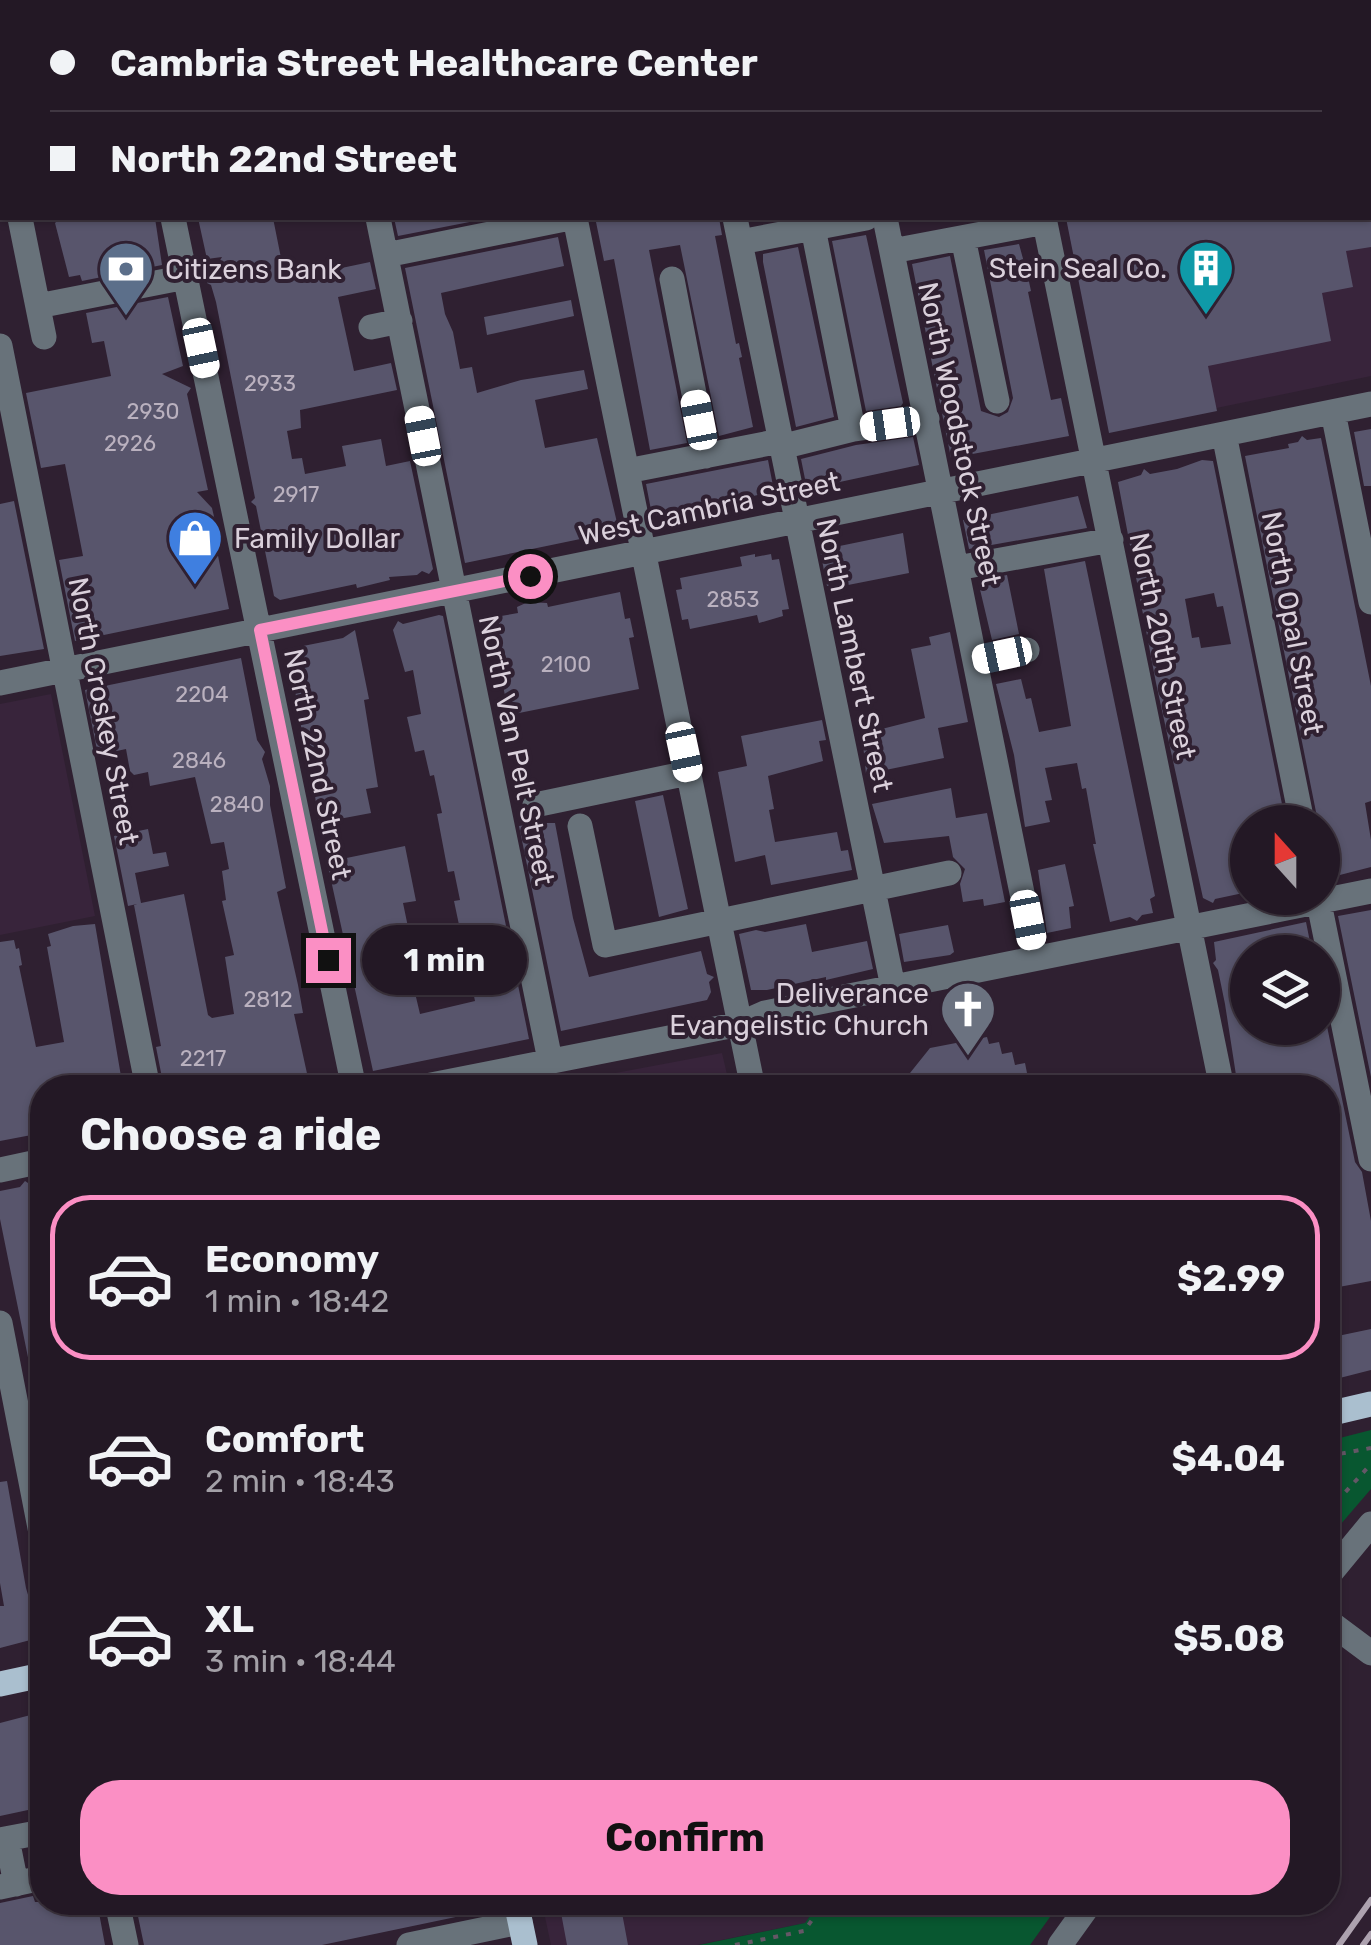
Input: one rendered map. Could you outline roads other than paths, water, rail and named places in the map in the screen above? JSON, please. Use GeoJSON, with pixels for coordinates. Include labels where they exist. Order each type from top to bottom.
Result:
{"type":"FeatureCollection","features":[{"type":"Feature","properties":{"kind":"main road"},"geometry":{"type":"LineString","coordinates":[[1340,1411],[1371,1404]]}},
{"type":"Feature","properties":{"kind":"main road"},"geometry":{"type":"LineString","coordinates":[[0,1684],[30,1678]]}},
{"type":"Feature","properties":{"kind":"street"},"geometry":{"type":"LineString","coordinates":[[20,220],[44,337]]}},
{"type":"Feature","properties":{"kind":"street","name":"North 22nd Street"},"geometry":{"type":"LineString","coordinates":[[174,220],[351,1075]]}},
{"type":"Feature","properties":{"kind":"street","name":"North Van Pelt Street"},"geometry":{"type":"LineString","coordinates":[[378,220],[550,1060]]}},
{"type":"Feature","properties":{"kind":"street"},"geometry":{"type":"LineString","coordinates":[[386,255],[563,220]]}},
{"type":"Feature","properties":{"kind":"street"},"geometry":{"type":"LineString","coordinates":[[573,220],[750,1075]]}},
{"type":"Feature","properties":{"kind":"street"},"geometry":{"type":"LineString","coordinates":[[737,230],[813,228],[855,220]]}},
{"type":"Feature","properties":{"kind":"street","name":"North Woodstock Street"},"geometry":{"type":"LineString","coordinates":[[886,220],[1035,958]]}},
{"type":"Feature","properties":{"kind":"street"},"geometry":{"type":"LineString","coordinates":[[892,251],[1044,220]]}},
{"type":"Feature","properties":{"kind":"street","name":"North 20th Street"},"geometry":{"type":"LineString","coordinates":[[1044,220],[1219,1075]]}},
{"type":"Feature","properties":{"kind":"street"},"geometry":{"type":"LineString","coordinates":[[813,228],[853,430]]}},
{"type":"Feature","properties":{"kind":"street","name":"North Lambert Street"},"geometry":{"type":"LineString","coordinates":[[737,230],[893,987]]}},
{"type":"Feature","properties":{"kind":"street"},"geometry":{"type":"LineString","coordinates":[[963,238],[997,402]]}},
{"type":"Feature","properties":{"kind":"street"},"geometry":{"type":"LineString","coordinates":[[38,306],[186,277]]}},
{"type":"Feature","properties":{"kind":"street"},"geometry":{"type":"LineString","coordinates":[[672,279],[706,456]]}},
{"type":"Feature","properties":{"kind":"street"},"geometry":{"type":"LineString","coordinates":[[371,327],[400,321]]}},
{"type":"Feature","properties":{"kind":"street","name":"North Croskey Street"},"geometry":{"type":"LineString","coordinates":[[0,346],[145,1075]]}},
{"type":"Feature","properties":{"kind":"street","name":"West Cambria Street"},"geometry":{"type":"LineString","coordinates":[[0,683],[1371,404]]}},
{"type":"Feature","properties":{"kind":"street"},"geometry":{"type":"LineString","coordinates":[[1333,412],[1371,602]]}},
{"type":"Feature","properties":{"kind":"street"},"geometry":{"type":"LineString","coordinates":[[627,471],[927,419]]}},
{"type":"Feature","properties":{"kind":"street","name":"North Opal Street"},"geometry":{"type":"LineString","coordinates":[[1224,434],[1299,805]]}},
{"type":"Feature","properties":{"kind":"street"},"geometry":{"type":"LineString","coordinates":[[957,568],[1111,540]]}},
{"type":"Feature","properties":{"kind":"street"},"geometry":{"type":"LineString","coordinates":[[976,660],[1028,650]]}},
{"type":"Feature","properties":{"kind":"street"},"geometry":{"type":"LineString","coordinates":[[535,806],[688,773]]}},
{"type":"Feature","properties":{"kind":"street"},"geometry":{"type":"LineString","coordinates":[[580,826],[605,944],[948,873]]}},
{"type":"Feature","properties":{"kind":"street"},"geometry":{"type":"LineString","coordinates":[[1340,896],[1371,891]]}},
{"type":"Feature","properties":{"kind":"street"},"geometry":{"type":"LineString","coordinates":[[478,1075],[740,1024],[765,1013],[1252,915]]}},
{"type":"Feature","properties":{"kind":"street"},"geometry":{"type":"LineString","coordinates":[[1321,915],[1371,1159]]}},
{"type":"Feature","properties":{"kind":"street"},"geometry":{"type":"LineString","coordinates":[[0,1170],[30,1164]]}},
{"type":"Feature","properties":{"kind":"street"},"geometry":{"type":"LineString","coordinates":[[0,1323],[30,1477]]}},
{"type":"Feature","properties":{"kind":"street"},"geometry":{"type":"LineString","coordinates":[[1340,1561],[1371,1524]]}},
{"type":"Feature","properties":{"kind":"street"},"geometry":{"type":"LineString","coordinates":[[1340,1630],[1371,1653]]}},
{"type":"Feature","properties":{"kind":"street"},"geometry":{"type":"LineString","coordinates":[[8,1885],[4,1840],[30,1835]]}},
{"type":"Feature","properties":{"kind":"street"},"geometry":{"type":"LineString","coordinates":[[120,1915],[126,1945]]}},
{"type":"Feature","properties":{"kind":"street"},"geometry":{"type":"LineString","coordinates":[[1060,1945],[1082,1915]]}},
{"type":"Feature","properties":{"kind":"street"},"geometry":{"type":"LineString","coordinates":[[408,1945],[520,1923]]}},
{"type":"Feature","properties":{"kind":"railway"},"geometry":{"type":"LineString","coordinates":[[1339,1945],[1371,1900]]}},
{"type":"Feature","properties":{"kind":"railway"},"geometry":{"type":"LineString","coordinates":[[1363,1945],[1371,1934]]}},
{"type":"Feature","properties":{"kind":"place","name":"Stein Seal Co."},"geometry":{"type":"Point","coordinates":[1206,317]}},
{"type":"Feature","properties":{"kind":"place","name":"Citizens Bank"},"geometry":{"type":"Point","coordinates":[126,318]}},
{"type":"Feature","properties":{"kind":"place","name":"Family Dollar"},"geometry":{"type":"Point","coordinates":[195,587]}},
{"type":"Feature","properties":{"kind":"place","name":"Deliverance Evangelistic Church"},"geometry":{"type":"Point","coordinates":[968,1058]}}]}
